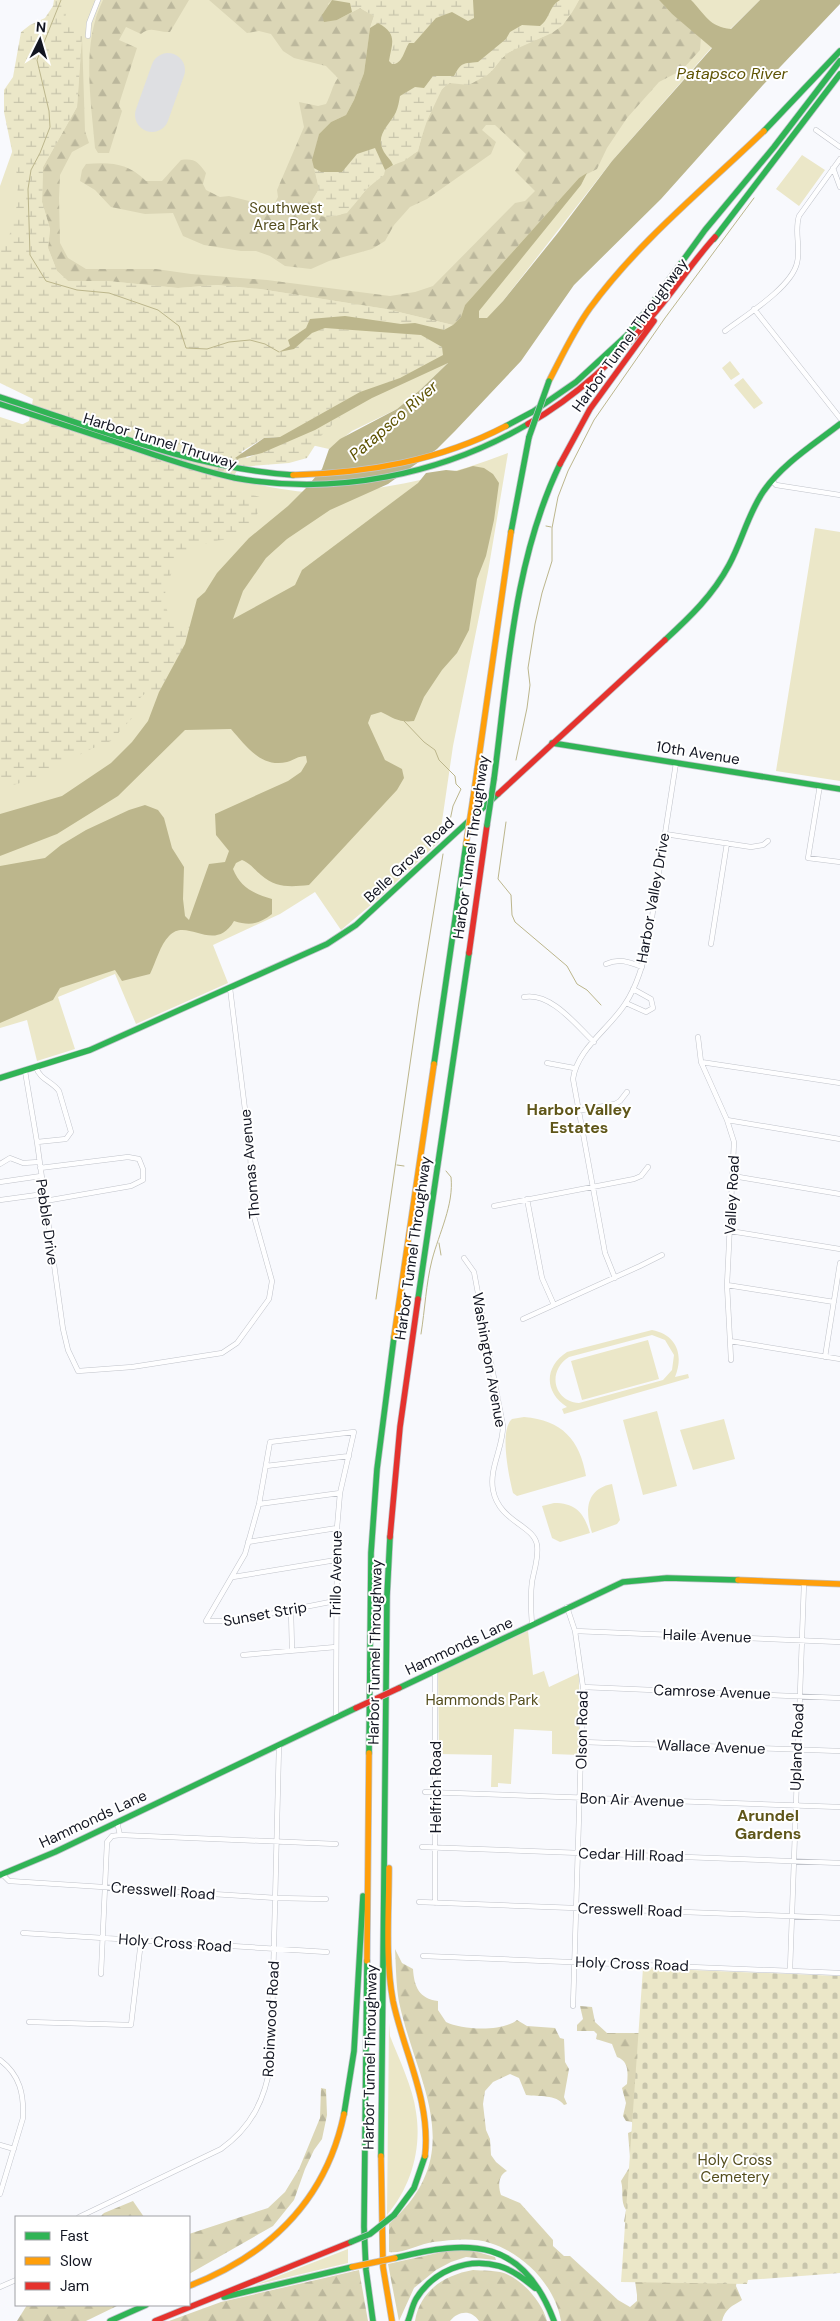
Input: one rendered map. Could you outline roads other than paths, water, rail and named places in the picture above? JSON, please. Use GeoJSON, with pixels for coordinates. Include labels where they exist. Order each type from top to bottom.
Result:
{"type":"FeatureCollection","features":[{"type":"Feature","properties":{"kind":"main road","name":"Harbor Tunnel Throughway"},"geometry":{"type":"LineString","coordinates":[[373,2321],[366,2270],[364,2227],[369,1595],[377,1469],[388,1379],[515,503],[529,437],[550,381],[566,348],[586,314],[627,262],[646,242],[765,131],[840,51]]}},
{"type":"Feature","properties":{"kind":"main road","name":"Harbor Tunnel Throughway"},"geometry":{"type":"LineString","coordinates":[[461,447],[497,432],[537,410],[582,378],[615,347],[657,298],[706,230],[840,61]]}},
{"type":"Feature","properties":{"kind":"main road","name":"Harbor Tunnel Throughway"},"geometry":{"type":"LineString","coordinates":[[392,2321],[383,2267],[381,2226],[388,1563],[395,1472],[406,1382],[523,578],[535,528],[552,479],[601,392],[715,237],[840,74]]}},
{"type":"Feature","properties":{"kind":"main road","name":"Harbor Tunnel Throughway"},"geometry":{"type":"LineString","coordinates":[[463,456],[495,443],[557,406],[583,387],[625,347],[715,237]]}},
{"type":"Feature","properties":{"kind":"main road","name":"Harbor Tunnel Thruway"},"geometry":{"type":"LineString","coordinates":[[0,397],[182,456],[229,468],[259,472],[308,475],[360,472],[416,462],[461,447]]}},
{"type":"Feature","properties":{"kind":"main road","name":"Harbor Tunnel Thruway"},"geometry":{"type":"LineString","coordinates":[[0,404],[175,461],[251,480],[322,483],[366,480],[432,467],[463,456]]}},
{"type":"Feature","properties":{"kind":"main road","name":"Belle Grove Road"},"geometry":{"type":"LineString","coordinates":[[0,1078],[90,1050],[322,946],[356,925],[706,600],[725,574],[753,509],[772,481],[840,424]]}},
{"type":"Feature","properties":{"kind":"main road","name":"10th Avenue"},"geometry":{"type":"LineString","coordinates":[[552,743],[840,789]]}},
{"type":"Feature","properties":{"kind":"main road","name":"Hammonds Lane"},"geometry":{"type":"LineString","coordinates":[[1,1875],[117,1822],[610,1586],[636,1579],[667,1578],[840,1584]]}},
{"type":"Feature","properties":{"kind":"main road"},"geometry":{"type":"LineString","coordinates":[[155,2321],[370,2234],[394,2215],[411,2193],[420,2175],[426,2156],[428,2129],[424,2105],[397,2017],[392,1986],[386,1748]]}},
{"type":"Feature","properties":{"kind":"main road"},"geometry":{"type":"LineString","coordinates":[[190,2286],[233,2266],[277,2235],[314,2192],[332,2158],[345,2120],[350,2082],[361,1908],[366,1874]]}},
{"type":"Feature","properties":{"kind":"main road"},"geometry":{"type":"LineString","coordinates":[[163,2318],[253,2289],[458,2246],[484,2250],[502,2256],[520,2267],[537,2283],[554,2321]]}},
{"type":"Feature","properties":{"kind":"main road"},"geometry":{"type":"LineString","coordinates":[[408,2321],[413,2305],[427,2284],[446,2270],[469,2263],[492,2264],[514,2270],[533,2286],[547,2302]]}},
{"type":"Feature","properties":{"kind":"main road"},"geometry":{"type":"LineString","coordinates":[[110,2321],[144,2306]]}},
{"type":"Feature","properties":{"kind":"street"},"geometry":{"type":"LineString","coordinates":[[88,36],[89,23],[98,0]]}},
{"type":"Feature","properties":{"kind":"street"},"geometry":{"type":"LineString","coordinates":[[816,130],[840,147]]}},
{"type":"Feature","properties":{"kind":"street"},"geometry":{"type":"LineString","coordinates":[[725,332],[791,278],[797,262],[796,228],[799,216],[840,158]]}},
{"type":"Feature","properties":{"kind":"street"},"geometry":{"type":"LineString","coordinates":[[833,168],[840,187]]}},
{"type":"Feature","properties":{"kind":"street"},"geometry":{"type":"LineString","coordinates":[[754,309],[840,418]]}},
{"type":"Feature","properties":{"kind":"street"},"geometry":{"type":"LineString","coordinates":[[772,481],[776,484],[840,495]]}},
{"type":"Feature","properties":{"kind":"street","name":"Harbor Valley Drive"},"geometry":{"type":"LineString","coordinates":[[574,1068],[626,1003],[642,967],[676,763]]}},
{"type":"Feature","properties":{"kind":"street"},"geometry":{"type":"LineString","coordinates":[[820,785],[808,858],[840,862]]}},
{"type":"Feature","properties":{"kind":"street"},"geometry":{"type":"LineString","coordinates":[[665,834],[757,847],[768,841]]}},
{"type":"Feature","properties":{"kind":"street"},"geometry":{"type":"LineString","coordinates":[[711,944],[727,843]]}},
{"type":"Feature","properties":{"kind":"street"},"geometry":{"type":"LineString","coordinates":[[606,964],[625,961],[642,967]]}},
{"type":"Feature","properties":{"kind":"street","name":"Thomas Avenue"},"geometry":{"type":"LineString","coordinates":[[78,1371],[132,1367],[222,1353],[236,1343],[270,1299],[272,1281],[254,1218],[250,1150],[230,988]]}},
{"type":"Feature","properties":{"kind":"street"},"geometry":{"type":"LineString","coordinates":[[626,1003],[646,1012],[653,1008],[651,999],[633,989]]}},
{"type":"Feature","properties":{"kind":"street"},"geometry":{"type":"LineString","coordinates":[[524,997],[536,996],[543,998],[564,1013],[594,1042]]}},
{"type":"Feature","properties":{"kind":"street","name":"Valley Road"},"geometry":{"type":"LineString","coordinates":[[698,1037],[701,1062],[727,1120],[734,1142],[727,1285],[731,1360]]}},
{"type":"Feature","properties":{"kind":"street"},"geometry":{"type":"LineString","coordinates":[[701,1062],[840,1083]]}},
{"type":"Feature","properties":{"kind":"street"},"geometry":{"type":"LineString","coordinates":[[547,1063],[574,1068],[574,1089],[605,1253],[615,1278]]}},
{"type":"Feature","properties":{"kind":"street"},"geometry":{"type":"LineString","coordinates":[[36,1068],[38,1074],[56,1085],[60,1091],[71,1132],[66,1139],[37,1142]]}},
{"type":"Feature","properties":{"kind":"street","name":"Pebble Drive"},"geometry":{"type":"LineString","coordinates":[[25,1071],[40,1162],[63,1329],[68,1350],[78,1371]]}},
{"type":"Feature","properties":{"kind":"street"},"geometry":{"type":"LineString","coordinates":[[578,1111],[615,1104],[620,1102],[627,1092]]}},
{"type":"Feature","properties":{"kind":"street"},"geometry":{"type":"LineString","coordinates":[[727,1120],[840,1139]]}},
{"type":"Feature","properties":{"kind":"street"},"geometry":{"type":"LineString","coordinates":[[40,1168],[128,1157],[139,1159],[143,1169],[143,1180],[131,1186],[45,1200]]}},
{"type":"Feature","properties":{"kind":"street"},"geometry":{"type":"LineString","coordinates":[[0,1164],[10,1158],[24,1163],[40,1162]]}},
{"type":"Feature","properties":{"kind":"street"},"geometry":{"type":"LineString","coordinates":[[494,1206],[641,1176],[648,1167]]}},
{"type":"Feature","properties":{"kind":"street"},"geometry":{"type":"LineString","coordinates":[[0,1182],[41,1176]]}},
{"type":"Feature","properties":{"kind":"street"},"geometry":{"type":"LineString","coordinates":[[733,1176],[840,1194]]}},
{"type":"Feature","properties":{"kind":"street"},"geometry":{"type":"LineString","coordinates":[[0,1200],[44,1194]]}},
{"type":"Feature","properties":{"kind":"street"},"geometry":{"type":"LineString","coordinates":[[527,1199],[542,1278],[554,1305]]}},
{"type":"Feature","properties":{"kind":"street"},"geometry":{"type":"LineString","coordinates":[[730,1231],[840,1248]]}},
{"type":"Feature","properties":{"kind":"street"},"geometry":{"type":"LineString","coordinates":[[523,1319],[615,1278],[662,1254]]}},
{"type":"Feature","properties":{"kind":"street","name":"Washington Avenue"},"geometry":{"type":"LineString","coordinates":[[464,1258],[474,1272],[503,1426],[501,1444],[492,1474],[493,1492],[508,1517],[530,1533],[537,1543],[538,1556],[531,1590],[532,1625]]}},
{"type":"Feature","properties":{"kind":"street"},"geometry":{"type":"LineString","coordinates":[[825,1357],[840,1263]]}},
{"type":"Feature","properties":{"kind":"street"},"geometry":{"type":"LineString","coordinates":[[727,1285],[834,1302]]}},
{"type":"Feature","properties":{"kind":"street"},"geometry":{"type":"LineString","coordinates":[[730,1341],[840,1359]]}},
{"type":"Feature","properties":{"kind":"street","name":"Trillo Avenue"},"geometry":{"type":"LineString","coordinates":[[270,1442],[354,1432],[340,1492],[337,1528],[335,1601],[336,1717]]}},
{"type":"Feature","properties":{"kind":"street","name":"Sunset Strip"},"geometry":{"type":"LineString","coordinates":[[270,1442],[259,1504],[240,1565],[206,1621],[234,1621],[335,1601]]}},
{"type":"Feature","properties":{"kind":"street"},"geometry":{"type":"LineString","coordinates":[[266,1466],[349,1456]]}},
{"type":"Feature","properties":{"kind":"street"},"geometry":{"type":"LineString","coordinates":[[259,1504],[340,1492]]}},
{"type":"Feature","properties":{"kind":"street"},"geometry":{"type":"LineString","coordinates":[[248,1542],[337,1528]]}},
{"type":"Feature","properties":{"kind":"street"},"geometry":{"type":"LineString","coordinates":[[233,1577],[336,1560]]}},
{"type":"Feature","properties":{"kind":"street","name":"Upland Road"},"geometry":{"type":"LineString","coordinates":[[790,1970],[804,1583]]}},
{"type":"Feature","properties":{"kind":"street","name":"Olson Road"},"geometry":{"type":"LineString","coordinates":[[567,1607],[575,1631],[583,1687],[579,1853],[572,2006]]}},
{"type":"Feature","properties":{"kind":"street"},"geometry":{"type":"LineString","coordinates":[[292,1610],[292,1650]]}},
{"type":"Feature","properties":{"kind":"street","name":"Haile Avenue"},"geometry":{"type":"LineString","coordinates":[[575,1631],[840,1642]]}},
{"type":"Feature","properties":{"kind":"street"},"geometry":{"type":"LineString","coordinates":[[243,1654],[336,1648]]}},
{"type":"Feature","properties":{"kind":"street","name":"Helfrich Road"},"geometry":{"type":"LineString","coordinates":[[435,1671],[437,1792],[435,1903]]}},
{"type":"Feature","properties":{"kind":"street","name":"Camrose Avenue"},"geometry":{"type":"LineString","coordinates":[[583,1687],[840,1698]]}},
{"type":"Feature","properties":{"kind":"street","name":"Wallace Avenue"},"geometry":{"type":"LineString","coordinates":[[582,1742],[840,1751]]}},
{"type":"Feature","properties":{"kind":"street","name":"Robinwood Road"},"geometry":{"type":"LineString","coordinates":[[81,2216],[209,2156],[231,2142],[250,2122],[265,2092],[271,2062],[279,1745]]}},
{"type":"Feature","properties":{"kind":"street","name":"Bon Air Avenue"},"geometry":{"type":"LineString","coordinates":[[424,1792],[840,1807]]}},
{"type":"Feature","properties":{"kind":"street"},"geometry":{"type":"LineString","coordinates":[[117,1822],[120,1835]]}},
{"type":"Feature","properties":{"kind":"street"},"geometry":{"type":"LineString","coordinates":[[100,1974],[104,1887],[108,1842],[112,1836],[336,1844]]}},
{"type":"Feature","properties":{"kind":"street","name":"Cedar Hill Road"},"geometry":{"type":"LineString","coordinates":[[422,1848],[840,1863]]}},
{"type":"Feature","properties":{"kind":"street","name":"Cresswell Road"},"geometry":{"type":"LineString","coordinates":[[1,1875],[9,1881],[276,1898],[326,1898]]}},
{"type":"Feature","properties":{"kind":"street","name":"Cresswell Road"},"geometry":{"type":"LineString","coordinates":[[419,1902],[840,1918]]}},
{"type":"Feature","properties":{"kind":"street","name":"Holy Cross Road"},"geometry":{"type":"LineString","coordinates":[[23,1933],[327,1952]]}},
{"type":"Feature","properties":{"kind":"street"},"geometry":{"type":"LineString","coordinates":[[29,2022],[131,2024],[141,1941]]}},
{"type":"Feature","properties":{"kind":"street","name":"Holy Cross Road"},"geometry":{"type":"LineString","coordinates":[[423,1956],[840,1972]]}},
{"type":"Feature","properties":{"kind":"street"},"geometry":{"type":"LineString","coordinates":[[0,2060],[15,2075],[23,2096],[23,2118],[0,2194]]}},
{"type":"Feature","properties":{"kind":"street"},"geometry":{"type":"LineString","coordinates":[[0,2145],[14,2149]]}},
{"type":"Feature","properties":{"kind":"street"},"geometry":{"type":"LineString","coordinates":[[0,2288],[15,2280]]}},
{"type":"Feature","properties":{"kind":"water"},"geometry":{"type":"Polygon","coordinates":[[[332,0],[350,3],[352,12],[337,20],[324,22],[322,15],[332,0]]]}},
{"type":"Feature","properties":{"kind":"water"},"geometry":{"type":"Polygon","coordinates":[[[473,0],[560,0],[540,26],[522,25],[510,32],[506,39],[478,62],[466,63],[461,66],[454,76],[433,76],[424,88],[415,87],[400,96],[396,112],[384,130],[381,140],[381,146],[393,165],[385,170],[375,148],[357,154],[342,172],[321,172],[314,168],[312,160],[319,134],[331,122],[346,115],[354,100],[364,73],[370,28],[378,23],[389,31],[392,44],[389,61],[395,64],[400,60],[409,43],[414,43],[436,18],[452,12],[468,21],[474,18],[473,0]]]}},
{"type":"Feature","properties":{"kind":"water","name":"Patapsco River"},"geometry":{"type":"Polygon","coordinates":[[[659,0],[691,0],[712,23],[731,29],[760,0],[840,0],[840,4],[763,85],[661,199],[574,285],[521,361],[455,431],[437,449],[388,484],[330,510],[287,539],[266,558],[243,591],[233,619],[295,585],[302,570],[418,483],[426,473],[446,470],[457,471],[473,466],[484,468],[493,474],[499,483],[494,520],[486,556],[477,579],[469,630],[457,653],[442,670],[424,697],[414,721],[401,721],[381,712],[371,715],[368,723],[385,760],[402,769],[404,778],[397,790],[309,885],[289,886],[278,884],[261,875],[242,860],[236,863],[233,869],[240,881],[248,889],[272,899],[272,914],[263,920],[250,924],[234,921],[226,931],[218,935],[184,930],[176,931],[163,944],[150,974],[122,981],[115,970],[60,988],[53,1000],[0,1023],[0,866],[45,858],[61,845],[86,830],[129,810],[145,805],[158,810],[164,818],[172,848],[184,867],[183,899],[185,916],[189,920],[209,864],[225,862],[229,851],[216,835],[215,814],[288,781],[301,772],[307,762],[306,756],[278,763],[262,759],[248,748],[231,729],[185,730],[118,796],[57,834],[0,856],[0,814],[62,796],[111,763],[132,742],[148,721],[159,692],[185,644],[197,599],[205,592],[217,573],[249,538],[288,506],[306,488],[322,469],[329,449],[340,439],[397,409],[448,363],[372,398],[315,430],[262,453],[237,459],[235,458],[264,438],[280,437],[360,392],[400,378],[443,355],[442,347],[421,335],[325,328],[312,333],[294,349],[279,352],[290,346],[288,340],[306,328],[310,319],[345,316],[401,324],[415,323],[444,330],[453,325],[461,317],[465,305],[579,178],[587,173],[581,185],[479,311],[479,318],[487,318],[557,234],[612,161],[712,48],[672,14],[659,0]]]}},
{"type":"Feature","properties":{"kind":"waterway"},"geometry":{"type":"LineString","coordinates":[[61,0],[37,60],[49,111],[50,127],[31,170],[28,189],[30,255],[46,281],[77,290],[109,293],[158,310],[179,326],[186,348],[207,349],[229,342],[250,340],[265,344],[279,352]]}},
{"type":"Feature","properties":{"kind":"waterway"},"geometry":{"type":"LineString","coordinates":[[516,760],[527,708],[530,685],[528,668],[535,624],[552,561],[552,528],[558,497],[568,471],[594,420],[665,318],[754,198]]}},
{"type":"Feature","properties":{"kind":"waterway"},"geometry":{"type":"LineString","coordinates":[[225,464],[238,459]]}},
{"type":"Feature","properties":{"kind":"waterway"},"geometry":{"type":"LineString","coordinates":[[546,526],[551,527]]}},
{"type":"Feature","properties":{"kind":"waterway"},"geometry":{"type":"LineString","coordinates":[[404,721],[424,742],[435,750],[439,760],[455,776],[456,784],[461,789],[453,806],[448,830]]}},
{"type":"Feature","properties":{"kind":"waterway"},"geometry":{"type":"LineString","coordinates":[[506,822],[498,879],[511,895],[512,915],[515,922],[567,966],[577,984],[587,990],[601,1005]]}},
{"type":"Feature","properties":{"kind":"waterway"},"geometry":{"type":"LineString","coordinates":[[376,1299],[419,1002],[443,854]]}},
{"type":"Feature","properties":{"kind":"waterway"},"geometry":{"type":"LineString","coordinates":[[397,1165],[404,1166]]}},
{"type":"Feature","properties":{"kind":"waterway"},"geometry":{"type":"LineString","coordinates":[[421,1334],[430,1269],[450,1198],[451,1177],[446,1171]]}},
{"type":"Feature","properties":{"kind":"waterway"},"geometry":{"type":"LineString","coordinates":[[439,1243],[441,1255]]}},
{"type":"Feature","properties":{"kind":"district","name":"Harbor Valley Estates"},"geometry":{"type":"Point","coordinates":[579,1118]}},
{"type":"Feature","properties":{"kind":"district","name":"Arundel Gardens"},"geometry":{"type":"Point","coordinates":[768,1824]}},
{"type":"Feature","properties":{"kind":"park label","name":"Southwest Area Park"},"geometry":{"type":"Point","coordinates":[286,216]}},
{"type":"Feature","properties":{"kind":"park label","name":"Hammonds Park"},"geometry":{"type":"Point","coordinates":[482,1700]}},
{"type":"Feature","properties":{"kind":"park label","name":"Holy Cross Cemetery"},"geometry":{"type":"Point","coordinates":[735,2168]}}]}
